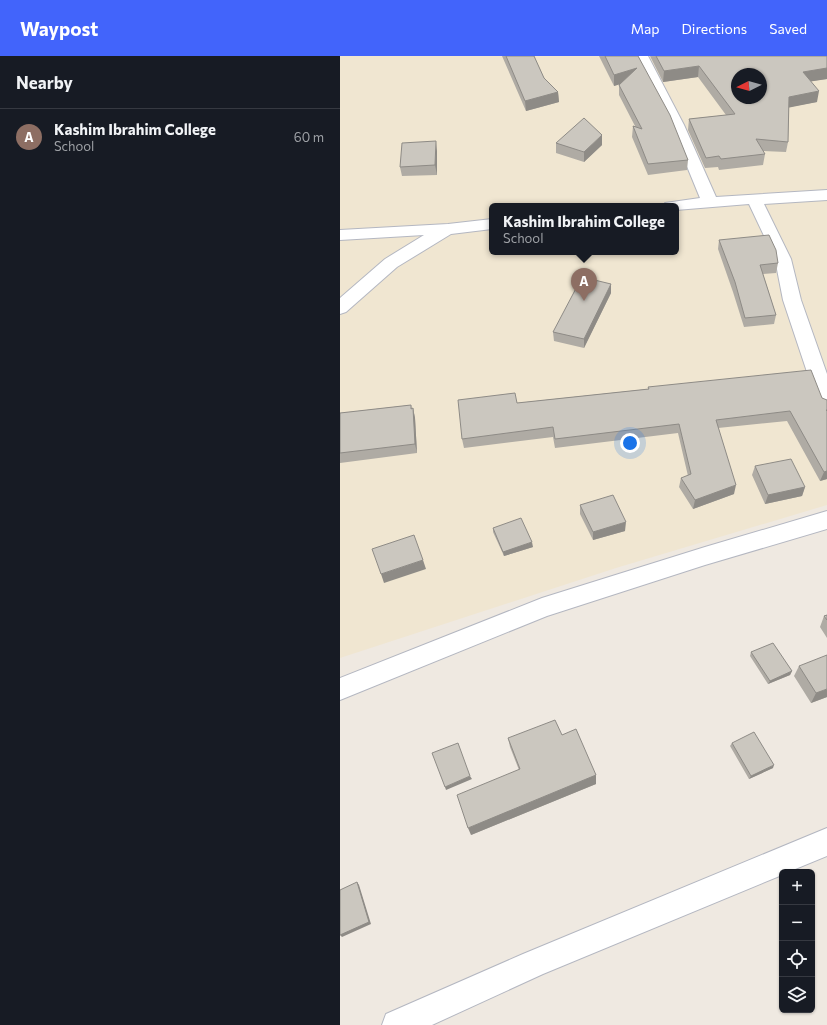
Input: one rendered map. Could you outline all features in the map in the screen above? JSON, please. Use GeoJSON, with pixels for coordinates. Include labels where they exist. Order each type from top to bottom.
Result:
{"type":"FeatureCollection","features":[{"type":"Feature","properties":{"kind":"street"},"geometry":{"type":"LineString","coordinates":[[641,56],[677,125],[710,202]]}},
{"type":"Feature","properties":{"kind":"street"},"geometry":{"type":"LineString","coordinates":[[679,205],[827,195]]}},
{"type":"Feature","properties":{"kind":"street"},"geometry":{"type":"LineString","coordinates":[[754,199],[783,259],[792,300],[827,402]]}},
{"type":"Feature","properties":{"kind":"street"},"geometry":{"type":"LineString","coordinates":[[340,235],[448,229],[489,224]]}},
{"type":"Feature","properties":{"kind":"street"},"geometry":{"type":"LineString","coordinates":[[340,308],[391,262],[448,229]]}},
{"type":"Feature","properties":{"kind":"street"},"geometry":{"type":"LineString","coordinates":[[340,689],[542,608],[705,556],[827,520]]}},
{"type":"Feature","properties":{"kind":"street"},"geometry":{"type":"LineString","coordinates":[[397,1025],[540,961],[827,842]]}},
{"type":"Feature","properties":{"kind":"shaded area"},"geometry":{"type":"Polygon","coordinates":[[[340,56],[827,56],[827,505],[616,568],[340,658],[340,56]]]}},
{"type":"Feature","properties":{"kind":"building"},"geometry":{"type":"Polygon","coordinates":[[[506,56],[534,56],[544,78],[558,92],[525,101],[506,56]]]}},
{"type":"Feature","properties":{"kind":"building"},"geometry":{"type":"Polygon","coordinates":[[[605,56],[638,56],[670,115],[688,160],[648,164],[633,126],[642,129],[619,85],[637,68],[614,75],[605,56]]]}},
{"type":"Feature","properties":{"kind":"building"},"geometry":{"type":"Polygon","coordinates":[[[656,56],[827,56],[827,68],[803,72],[819,91],[789,97],[788,142],[756,139],[765,154],[721,159],[719,156],[706,158],[689,119],[735,114],[699,66],[664,71],[656,56]]]}},
{"type":"Feature","properties":{"kind":"building"},"geometry":{"type":"Polygon","coordinates":[[[584,118],[602,135],[584,152],[556,143],[584,118]]]}},
{"type":"Feature","properties":{"kind":"building"},"geometry":{"type":"Polygon","coordinates":[[[436,141],[435,165],[400,167],[402,143],[436,141]]]}},
{"type":"Feature","properties":{"kind":"building"},"geometry":{"type":"Polygon","coordinates":[[[769,235],[776,250],[778,263],[760,265],[776,315],[745,318],[735,282],[719,240],[769,235]]]}},
{"type":"Feature","properties":{"kind":"building"},"geometry":{"type":"Polygon","coordinates":[[[582,277],[611,284],[584,339],[553,332],[582,277]]]}},
{"type":"Feature","properties":{"kind":"building"},"geometry":{"type":"Polygon","coordinates":[[[811,370],[822,398],[827,400],[827,471],[824,472],[790,411],[716,420],[736,485],[695,500],[681,478],[691,474],[679,424],[555,439],[553,427],[462,439],[458,400],[515,393],[517,403],[649,389],[648,387],[811,370]]]}},
{"type":"Feature","properties":{"kind":"building"},"geometry":{"type":"Polygon","coordinates":[[[411,405],[411,409],[413,408],[415,444],[340,453],[340,413],[411,405]]]}},
{"type":"Feature","properties":{"kind":"building"},"geometry":{"type":"Polygon","coordinates":[[[791,459],[805,487],[768,495],[755,466],[791,459]]]}},
{"type":"Feature","properties":{"kind":"building"},"geometry":{"type":"Polygon","coordinates":[[[613,495],[626,522],[593,532],[580,505],[613,495]]]}},
{"type":"Feature","properties":{"kind":"building"},"geometry":{"type":"Polygon","coordinates":[[[521,518],[532,542],[503,552],[493,528],[521,518]]]}},
{"type":"Feature","properties":{"kind":"building"},"geometry":{"type":"Polygon","coordinates":[[[414,535],[423,560],[381,574],[372,549],[414,535]]]}},
{"type":"Feature","properties":{"kind":"building"},"geometry":{"type":"Polygon","coordinates":[[[773,643],[792,671],[770,681],[751,652],[773,643]]]}},
{"type":"Feature","properties":{"kind":"building"},"geometry":{"type":"Polygon","coordinates":[[[827,655],[827,689],[816,693],[799,666],[827,655]]]}},
{"type":"Feature","properties":{"kind":"building"},"geometry":{"type":"Polygon","coordinates":[[[555,720],[562,735],[576,729],[596,775],[468,828],[457,795],[520,769],[508,738],[555,720]]]}},
{"type":"Feature","properties":{"kind":"building"},"geometry":{"type":"Polygon","coordinates":[[[754,732],[774,765],[751,776],[732,743],[754,732]]]}},
{"type":"Feature","properties":{"kind":"building"},"geometry":{"type":"Polygon","coordinates":[[[458,743],[470,776],[445,787],[432,753],[458,743]]]}},
{"type":"Feature","properties":{"kind":"building"},"geometry":{"type":"Polygon","coordinates":[[[357,882],[369,922],[340,935],[340,890],[357,882]]]}},
{"type":"Feature","properties":{"kind":"place","name":"Kashim Ibrahim College"},"geometry":{"type":"Point","coordinates":[584,301]}}]}
